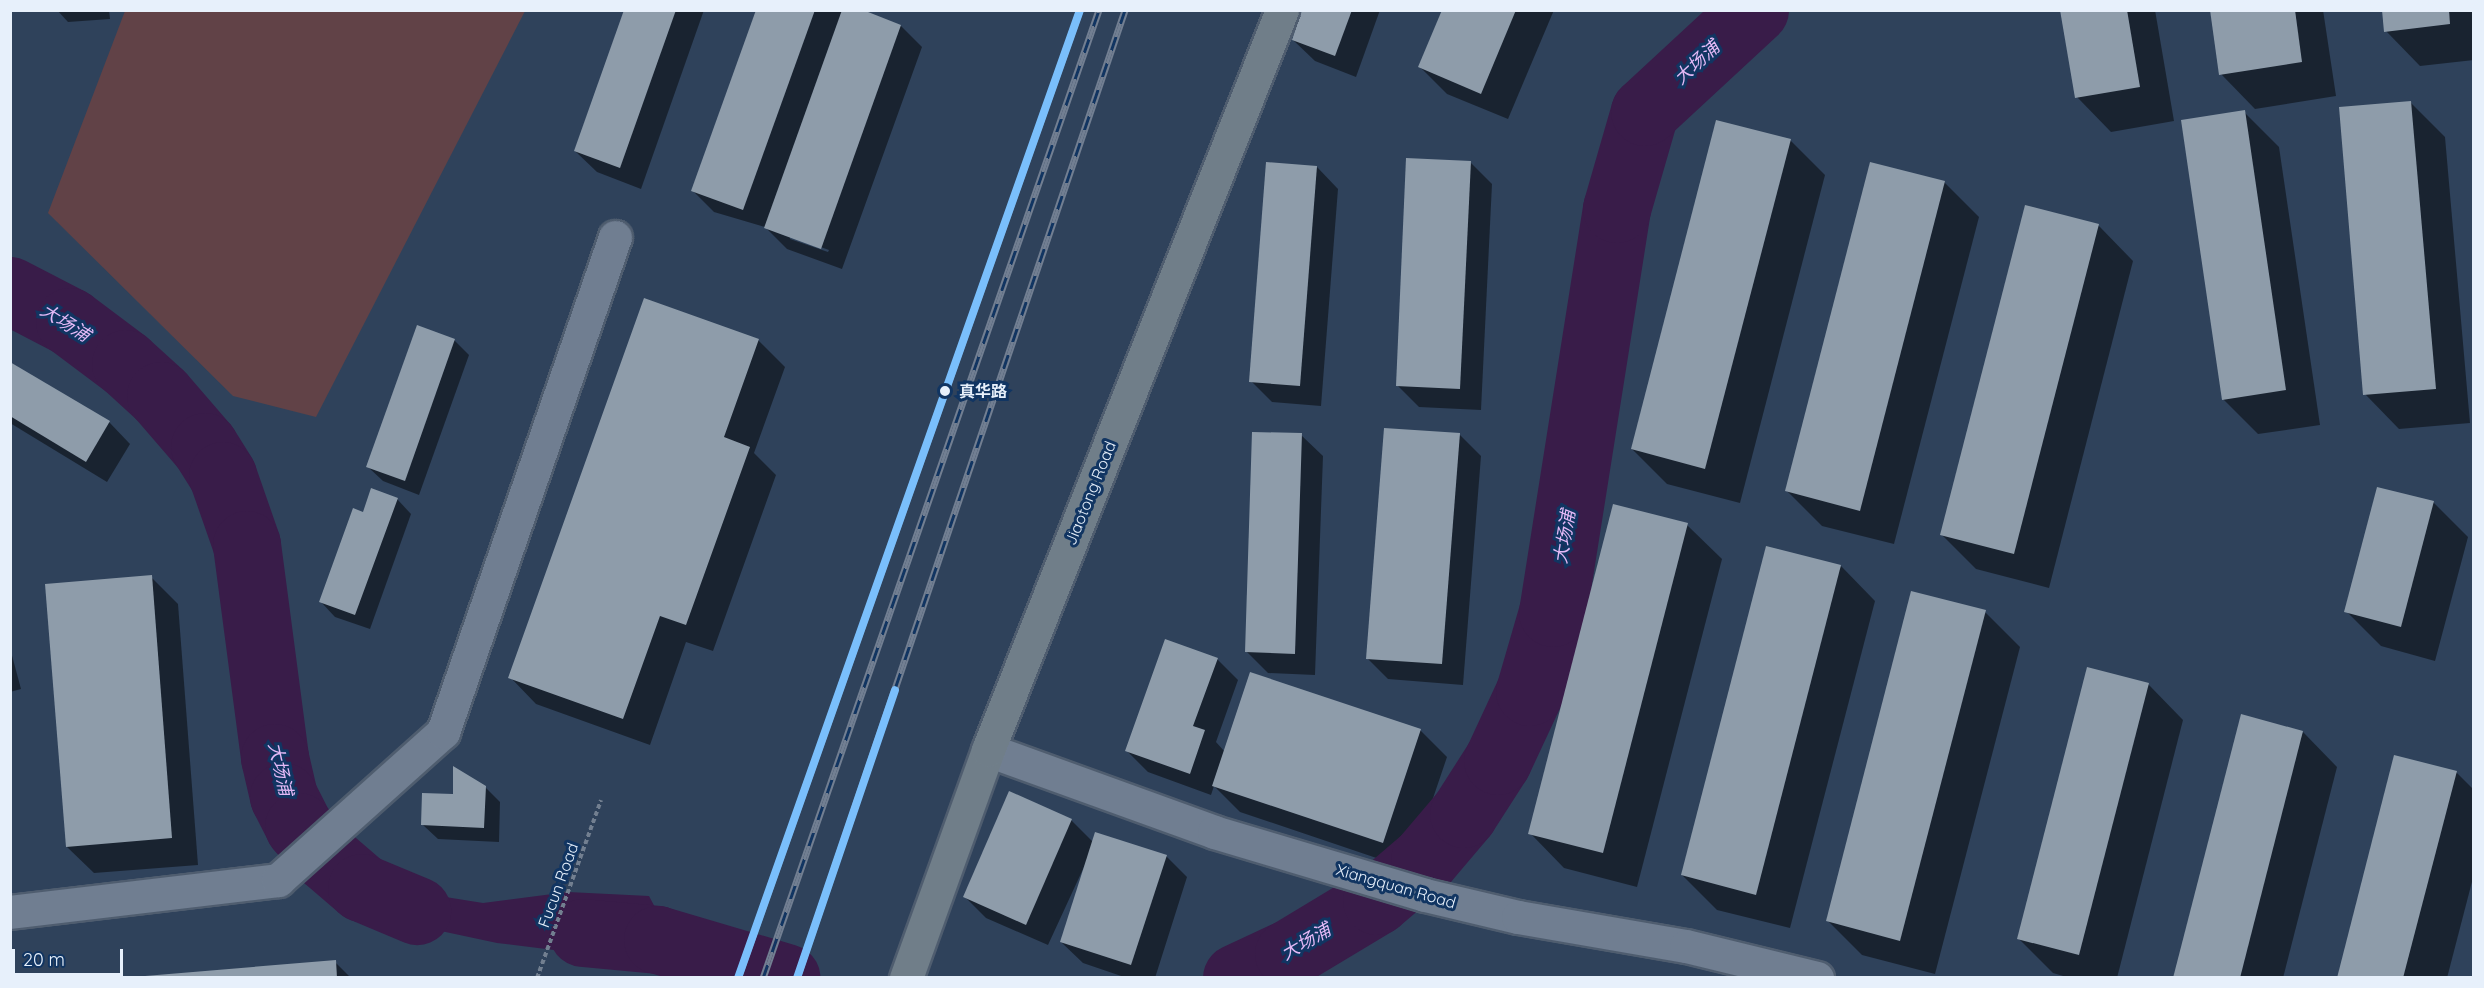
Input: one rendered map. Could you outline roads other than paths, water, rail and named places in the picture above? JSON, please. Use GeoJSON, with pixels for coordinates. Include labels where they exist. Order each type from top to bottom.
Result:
{"type":"FeatureCollection","features":[{"type":"Feature","properties":{"kind":"main road","name":"Jiaotong Road"},"geometry":{"type":"LineString","coordinates":[[906,978],[988,750],[1282,10]]}},
{"type":"Feature","properties":{"kind":"street"},"geometry":{"type":"LineString","coordinates":[[10,912],[278,880],[443,732],[615,237]]}},
{"type":"Feature","properties":{"kind":"street","name":"Xiangquan Road"},"geometry":{"type":"LineString","coordinates":[[988,750],[1140,807],[1425,895],[1518,917],[1686,946],[1817,978]]}},
{"type":"Feature","properties":{"kind":"water"},"geometry":{"type":"Polygon","coordinates":[[[11,273],[85,311],[205,447],[247,545],[275,758],[317,816],[291,840],[280,826],[257,768],[228,535],[204,482],[186,451],[148,426],[111,377],[11,314],[11,273]]]}},
{"type":"Feature","properties":{"kind":"water"},"geometry":{"type":"Polygon","coordinates":[[[350,847],[433,895],[483,903],[568,892],[649,896],[675,945],[610,957],[497,943],[352,912],[337,866],[350,847]]]}},
{"type":"Feature","properties":{"kind":"waterway","name":"大场浦"},"geometry":{"type":"LineString","coordinates":[[1237,978],[1289,954],[1377,901],[1425,860],[1464,814],[1498,761],[1530,692],[1553,613],[1617,209],[1645,112],[1755,10]]}},
{"type":"Feature","properties":{"kind":"waterway","name":"大场浦"},"geometry":{"type":"LineString","coordinates":[[10,291],[70,322],[126,364],[161,396],[205,447],[223,476],[247,545],[275,758],[284,797],[299,827],[326,857],[362,888],[417,911]]}},
{"type":"Feature","properties":{"kind":"waterway","name":"大场浦"},"geometry":{"type":"LineString","coordinates":[[583,933],[658,940],[786,978]]}},
{"type":"Feature","properties":{"kind":"railway"},"geometry":{"type":"LineString","coordinates":[[738,978],[1080,10]]}},
{"type":"Feature","properties":{"kind":"railway"},"geometry":{"type":"LineString","coordinates":[[763,978],[1099,10]]}},
{"type":"Feature","properties":{"kind":"railway"},"geometry":{"type":"LineString","coordinates":[[797,978],[1125,10]]}},
{"type":"Feature","properties":{"kind":"place","name":"真华路"},"geometry":{"type":"Point","coordinates":[945,391]}}]}
